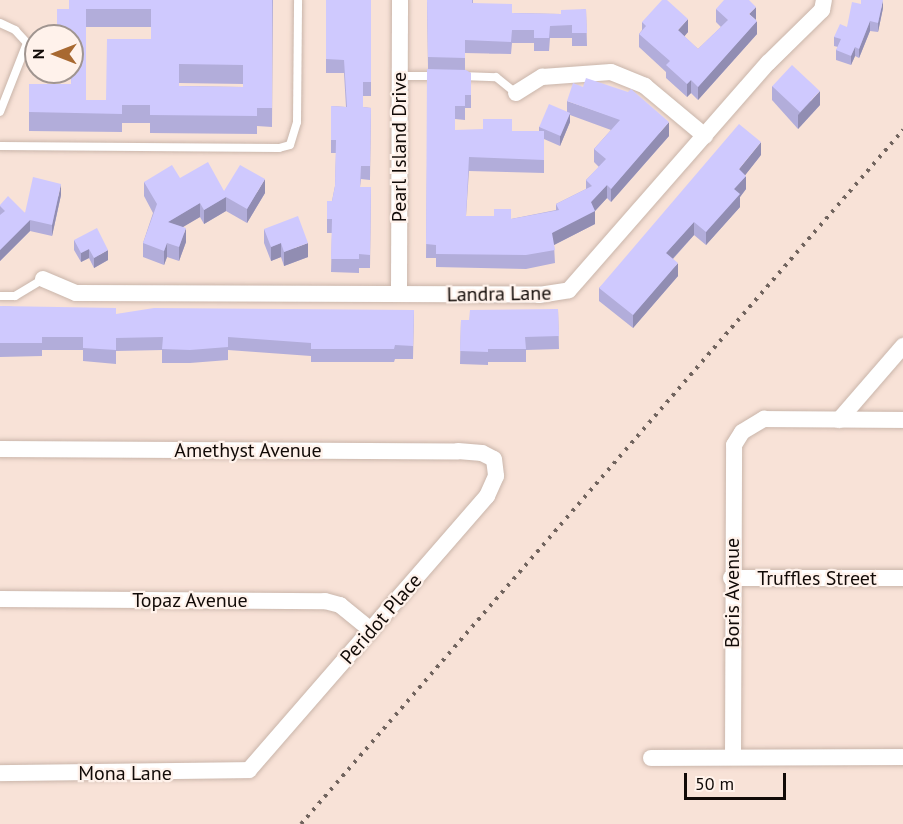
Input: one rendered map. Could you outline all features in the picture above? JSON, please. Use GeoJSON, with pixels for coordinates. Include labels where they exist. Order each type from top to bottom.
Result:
{"type":"FeatureCollection","features":[{"type":"Feature","properties":{"kind":"street","name":"Pearl Island Drive"},"geometry":{"type":"LineString","coordinates":[[399,294],[400,0]]}},
{"type":"Feature","properties":{"kind":"street","name":"Landra Lane"},"geometry":{"type":"LineString","coordinates":[[43,279],[76,293],[539,295],[569,290],[768,63],[822,10],[824,0]]}},
{"type":"Feature","properties":{"kind":"street"},"geometry":{"type":"LineString","coordinates":[[516,93],[542,77],[611,72],[645,86],[705,136]]}},
{"type":"Feature","properties":{"kind":"street"},"geometry":{"type":"LineString","coordinates":[[839,420],[903,346]]}},
{"type":"Feature","properties":{"kind":"street","name":"Boris Avenue"},"geometry":{"type":"LineString","coordinates":[[733,757],[732,459],[742,432],[764,419],[839,420]]}},
{"type":"Feature","properties":{"kind":"street"},"geometry":{"type":"LineString","coordinates":[[839,420],[903,420]]}},
{"type":"Feature","properties":{"kind":"street","name":"Amethyst Avenue"},"geometry":{"type":"LineString","coordinates":[[0,449],[458,451],[482,453],[494,459]]}},
{"type":"Feature","properties":{"kind":"street","name":"Peridot Place"},"geometry":{"type":"LineString","coordinates":[[249,770],[487,496],[496,476],[494,459]]}},
{"type":"Feature","properties":{"kind":"street","name":"Truffles Street"},"geometry":{"type":"LineString","coordinates":[[732,578],[903,578]]}},
{"type":"Feature","properties":{"kind":"street","name":"Topaz Avenue"},"geometry":{"type":"LineString","coordinates":[[0,599],[325,601],[340,605],[371,630]]}},
{"type":"Feature","properties":{"kind":"street"},"geometry":{"type":"LineString","coordinates":[[651,758],[903,757]]}},
{"type":"Feature","properties":{"kind":"street","name":"Mona Lane"},"geometry":{"type":"LineString","coordinates":[[0,773],[249,770]]}},
{"type":"Feature","properties":{"kind":"lane"},"geometry":{"type":"LineString","coordinates":[[0,146],[279,148],[290,144],[297,122],[298,0]]}},
{"type":"Feature","properties":{"kind":"lane"},"geometry":{"type":"LineString","coordinates":[[0,23],[15,30],[27,43],[0,112]]}},
{"type":"Feature","properties":{"kind":"lane"},"geometry":{"type":"LineString","coordinates":[[400,76],[445,76]]}},
{"type":"Feature","properties":{"kind":"lane"},"geometry":{"type":"LineString","coordinates":[[455,76],[496,77],[516,93]]}},
{"type":"Feature","properties":{"kind":"lane"},"geometry":{"type":"LineString","coordinates":[[0,296],[15,296],[43,279]]}},
{"type":"Feature","properties":{"kind":"building"},"geometry":{"type":"Polygon","coordinates":[[[69,0],[272,0],[272,108],[257,108],[257,116],[150,115],[150,105],[122,105],[122,114],[29,112],[29,84],[84,84],[84,24],[57,24],[57,9],[69,9],[69,0]],[[86,9],[86,100],[106,100],[107,39],[151,39],[151,9],[86,9]],[[179,64],[179,86],[243,87],[243,65],[179,64]]]}},
{"type":"Feature","properties":{"kind":"building"},"geometry":{"type":"Polygon","coordinates":[[[326,0],[371,0],[371,82],[363,82],[363,107],[371,108],[370,166],[361,166],[360,187],[371,187],[370,255],[359,254],[359,259],[331,259],[332,219],[327,219],[327,201],[332,201],[335,186],[336,140],[331,140],[331,106],[347,107],[344,60],[326,59],[326,0]]]}},
{"type":"Feature","properties":{"kind":"building"},"geometry":{"type":"Polygon","coordinates":[[[427,0],[472,0],[472,3],[512,4],[512,13],[561,14],[561,10],[586,9],[587,33],[572,33],[572,25],[550,26],[549,38],[534,38],[534,30],[512,30],[511,42],[465,40],[465,58],[428,57],[427,0]]]}},
{"type":"Feature","properties":{"kind":"building"},"geometry":{"type":"Polygon","coordinates":[[[662,0],[667,0],[688,19],[678,30],[698,49],[728,20],[716,9],[724,0],[749,0],[756,7],[749,14],[757,21],[698,87],[691,80],[687,84],[666,65],[670,61],[639,34],[646,26],[642,22],[662,0]]]}},
{"type":"Feature","properties":{"kind":"building"},"geometry":{"type":"Polygon","coordinates":[[[861,0],[883,0],[878,23],[870,21],[859,49],[855,47],[851,56],[836,50],[841,39],[834,37],[840,24],[847,27],[852,2],[861,4],[861,0]]]}},
{"type":"Feature","properties":{"kind":"building"},"geometry":{"type":"Polygon","coordinates":[[[792,65],[820,91],[800,112],[772,86],[792,65]]]}},
{"type":"Feature","properties":{"kind":"building"},"geometry":{"type":"Polygon","coordinates":[[[427,69],[466,70],[471,73],[471,95],[465,95],[465,106],[455,106],[455,130],[483,129],[483,119],[512,119],[512,131],[544,131],[544,160],[469,157],[466,216],[494,216],[494,209],[511,209],[511,219],[559,210],[556,204],[592,186],[586,180],[606,159],[594,149],[620,120],[567,101],[573,83],[583,87],[586,78],[628,92],[631,89],[669,122],[611,189],[607,185],[591,202],[595,211],[552,233],[555,250],[526,255],[436,254],[436,245],[426,244],[427,69]]]}},
{"type":"Feature","properties":{"kind":"building"},"geometry":{"type":"Polygon","coordinates":[[[549,104],[570,113],[560,136],[539,127],[549,104]]]}},
{"type":"Feature","properties":{"kind":"building"},"geometry":{"type":"Polygon","coordinates":[[[739,124],[761,142],[739,169],[746,176],[734,189],[740,194],[706,232],[694,222],[666,253],[678,263],[633,315],[599,288],[739,124]]]}},
{"type":"Feature","properties":{"kind":"building"},"geometry":{"type":"Polygon","coordinates":[[[208,162],[224,191],[240,165],[265,179],[247,209],[226,197],[204,210],[200,203],[168,222],[186,228],[179,247],[167,243],[164,251],[143,243],[157,204],[144,182],[172,165],[180,178],[208,162]]]}},
{"type":"Feature","properties":{"kind":"building"},"geometry":{"type":"Polygon","coordinates":[[[33,177],[61,184],[52,225],[30,220],[0,250],[0,215],[5,211],[0,205],[8,196],[25,213],[33,177]]]}},
{"type":"Feature","properties":{"kind":"building"},"geometry":{"type":"Polygon","coordinates":[[[298,216],[308,243],[284,252],[281,243],[271,247],[264,229],[298,216]]]}},
{"type":"Feature","properties":{"kind":"building"},"geometry":{"type":"Polygon","coordinates":[[[97,228],[108,250],[94,258],[89,249],[81,253],[74,240],[97,228]]]}},
{"type":"Feature","properties":{"kind":"building"},"geometry":{"type":"Polygon","coordinates":[[[0,306],[116,308],[116,314],[154,308],[414,310],[413,346],[395,345],[394,349],[311,349],[311,343],[228,337],[228,347],[190,350],[162,349],[163,337],[116,338],[116,350],[83,348],[83,337],[42,337],[42,343],[0,343],[0,306]]]}},
{"type":"Feature","properties":{"kind":"building"},"geometry":{"type":"Polygon","coordinates":[[[558,309],[559,336],[525,337],[526,349],[488,349],[488,352],[460,351],[461,320],[469,320],[470,310],[558,309]]]}},
{"type":"Feature","properties":{"kind":"railway"},"geometry":{"type":"LineString","coordinates":[[301,824],[903,130]]}}]}
